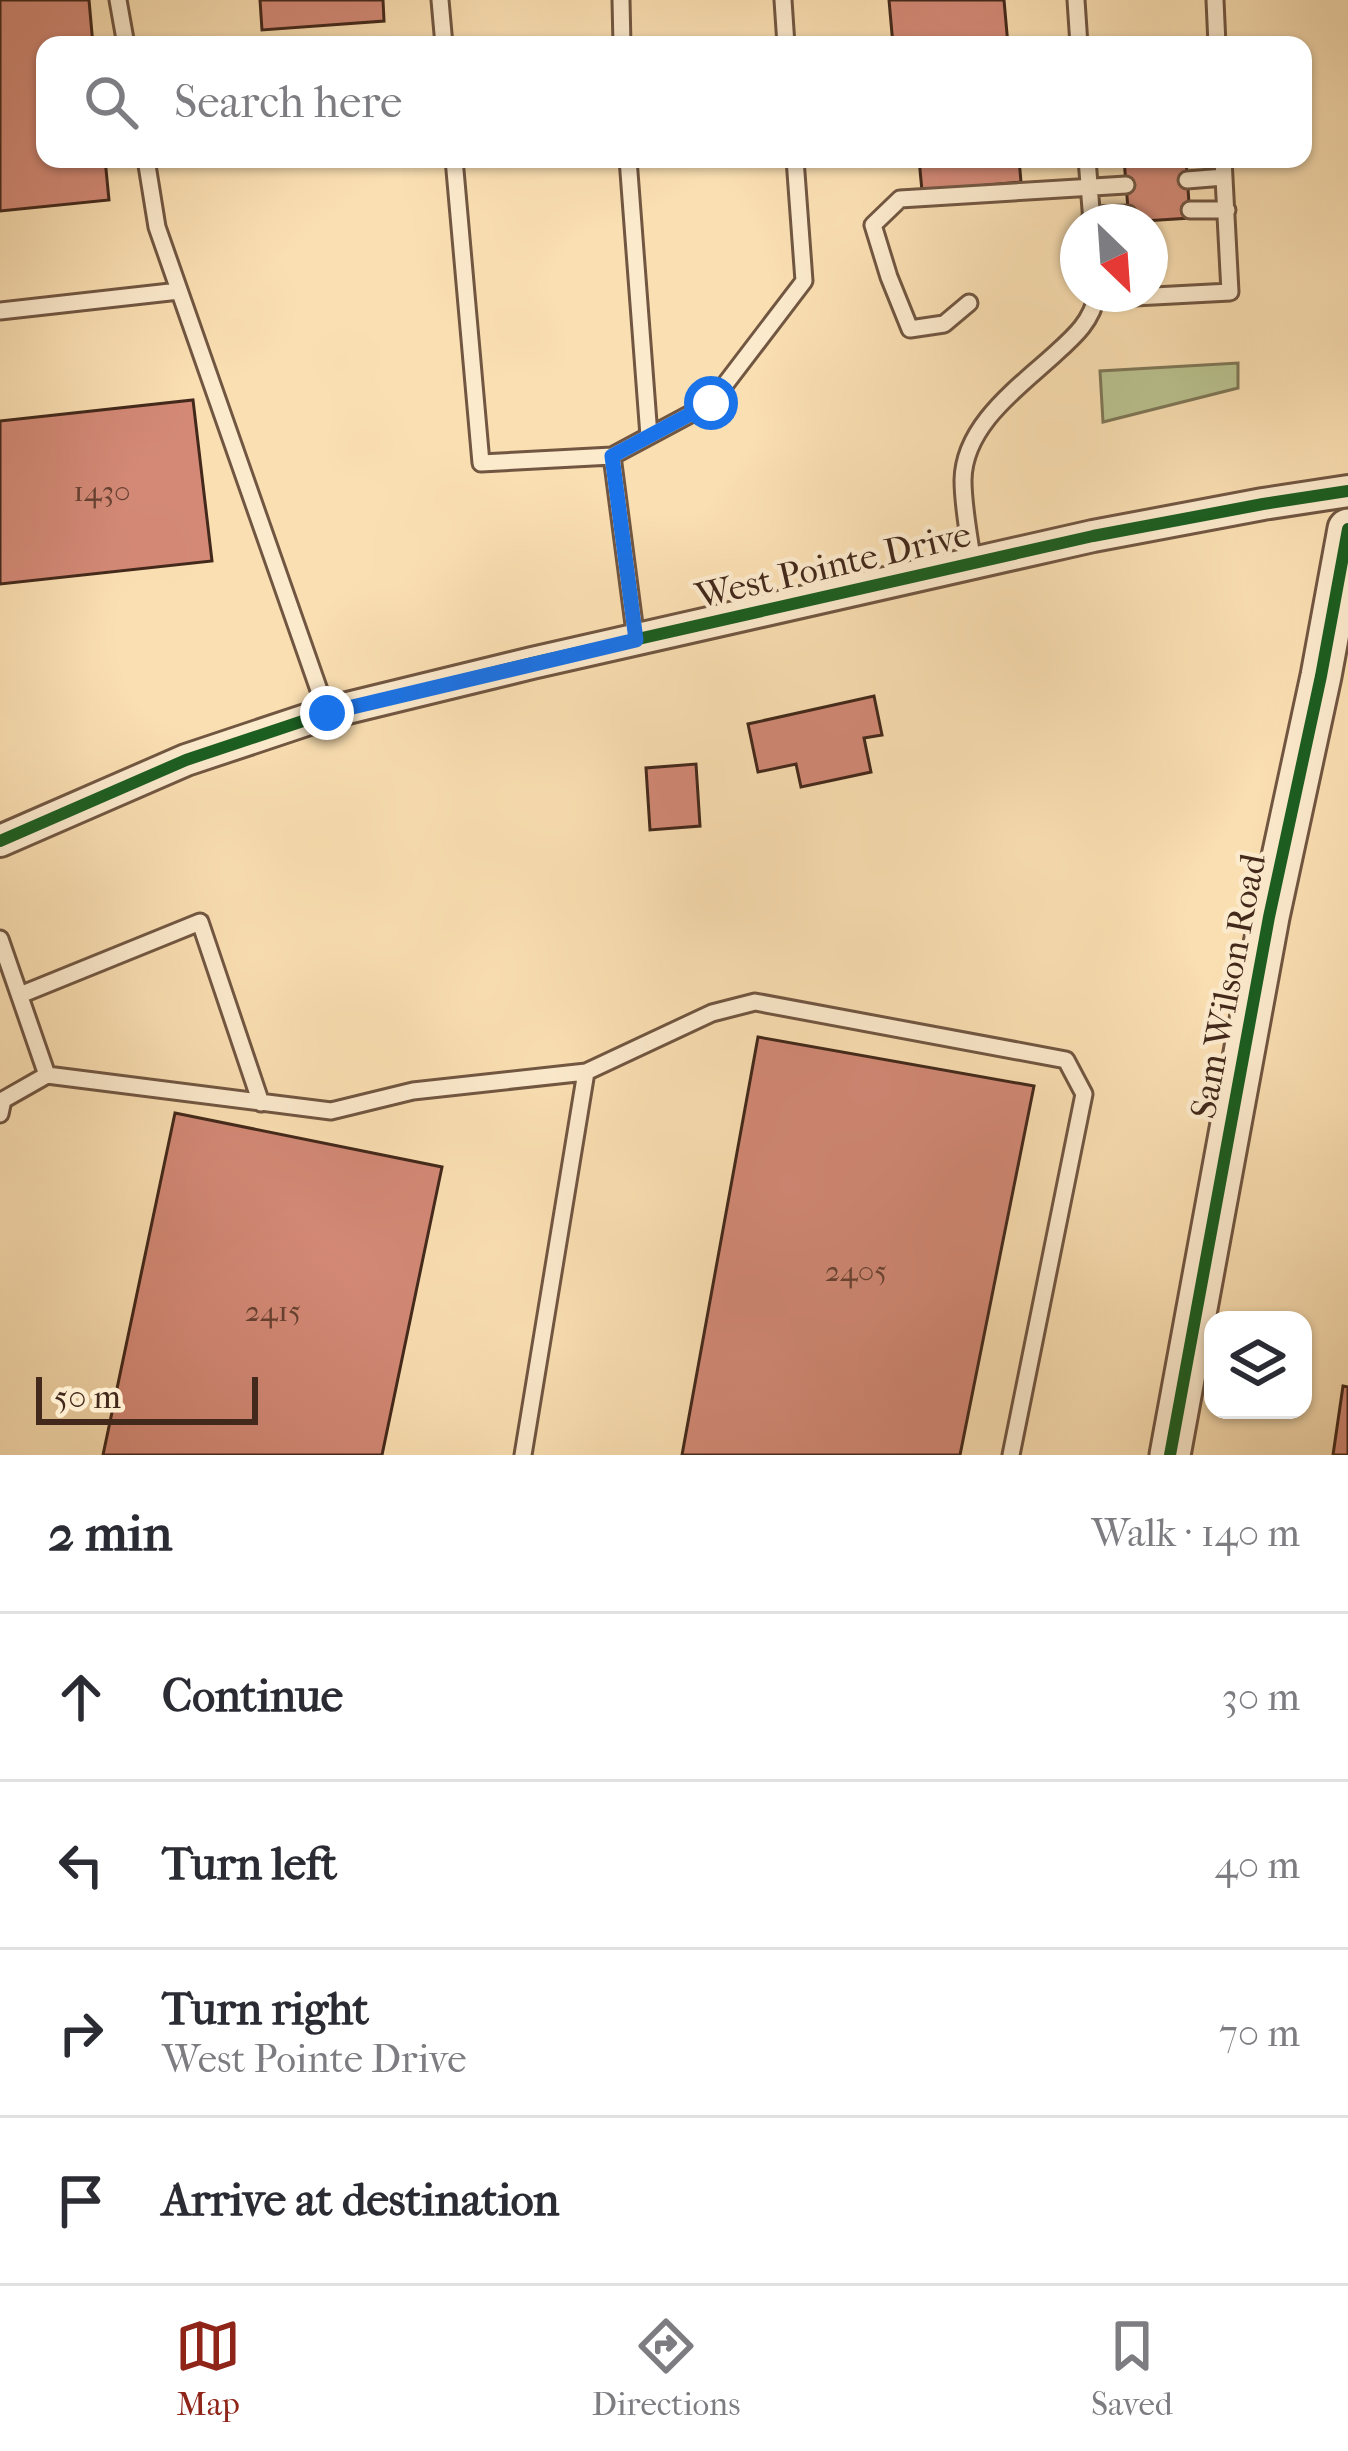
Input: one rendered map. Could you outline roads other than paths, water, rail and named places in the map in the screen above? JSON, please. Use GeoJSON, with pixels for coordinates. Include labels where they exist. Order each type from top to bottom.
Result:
{"type":"FeatureCollection","features":[{"type":"Feature","properties":{"kind":"street","name":"West Pointe Drive"},"geometry":{"type":"LineString","coordinates":[[0,841],[186,760],[327,713],[1093,536],[1348,491]]}},
{"type":"Feature","properties":{"kind":"street","name":"Sam Wilson Road"},"geometry":{"type":"LineString","coordinates":[[1169,1455],[1348,529]]}},
{"type":"Feature","properties":{"kind":"lane"},"geometry":{"type":"LineString","coordinates":[[118,0],[124,36]]}},
{"type":"Feature","properties":{"kind":"lane"},"geometry":{"type":"LineString","coordinates":[[440,0],[443,36]]}},
{"type":"Feature","properties":{"kind":"lane"},"geometry":{"type":"LineString","coordinates":[[621,0],[622,36]]}},
{"type":"Feature","properties":{"kind":"lane"},"geometry":{"type":"LineString","coordinates":[[783,0],[785,36]]}},
{"type":"Feature","properties":{"kind":"lane"},"geometry":{"type":"LineString","coordinates":[[1076,0],[1078,36]]}},
{"type":"Feature","properties":{"kind":"lane"},"geometry":{"type":"LineString","coordinates":[[1215,0],[1217,36]]}},
{"type":"Feature","properties":{"kind":"lane"},"geometry":{"type":"LineString","coordinates":[[148,168],[158,227],[179,291],[327,713]]}},
{"type":"Feature","properties":{"kind":"lane"},"geometry":{"type":"LineString","coordinates":[[455,168],[481,463],[612,456],[711,403],[804,281],[796,168]]}},
{"type":"Feature","properties":{"kind":"lane"},"geometry":{"type":"LineString","coordinates":[[629,168],[649,436]]}},
{"type":"Feature","properties":{"kind":"lane"},"geometry":{"type":"LineString","coordinates":[[1088,168],[1090,204]]}},
{"type":"Feature","properties":{"kind":"lane"},"geometry":{"type":"LineString","coordinates":[[1168,294],[1230,292],[1224,168]]}},
{"type":"Feature","properties":{"kind":"lane"},"geometry":{"type":"LineString","coordinates":[[1187,180],[1224,177]]}},
{"type":"Feature","properties":{"kind":"lane"},"geometry":{"type":"LineString","coordinates":[[969,303],[944,324],[910,329],[873,225],[900,199],[1126,185]]}},
{"type":"Feature","properties":{"kind":"lane"},"geometry":{"type":"LineString","coordinates":[[1190,210],[1227,210]]}},
{"type":"Feature","properties":{"kind":"lane"},"geometry":{"type":"LineString","coordinates":[[0,311],[179,291]]}},
{"type":"Feature","properties":{"kind":"lane"},"geometry":{"type":"LineString","coordinates":[[973,564],[963,476],[969,452],[987,420],[1083,329],[1090,312]]}},
{"type":"Feature","properties":{"kind":"lane"},"geometry":{"type":"LineString","coordinates":[[612,456],[636,640]]}},
{"type":"Feature","properties":{"kind":"lane"},"geometry":{"type":"LineString","coordinates":[[20,994],[200,922],[261,1102]]}},
{"type":"Feature","properties":{"kind":"lane"},"geometry":{"type":"LineString","coordinates":[[0,939],[46,1075]]}},
{"type":"Feature","properties":{"kind":"lane"},"geometry":{"type":"LineString","coordinates":[[0,1114],[3,1100],[46,1075],[331,1111],[413,1091],[586,1072],[712,1013],[755,1002],[1066,1060],[1084,1094],[1011,1455]]}},
{"type":"Feature","properties":{"kind":"lane"},"geometry":{"type":"LineString","coordinates":[[524,1455],[586,1072]]}}]}
